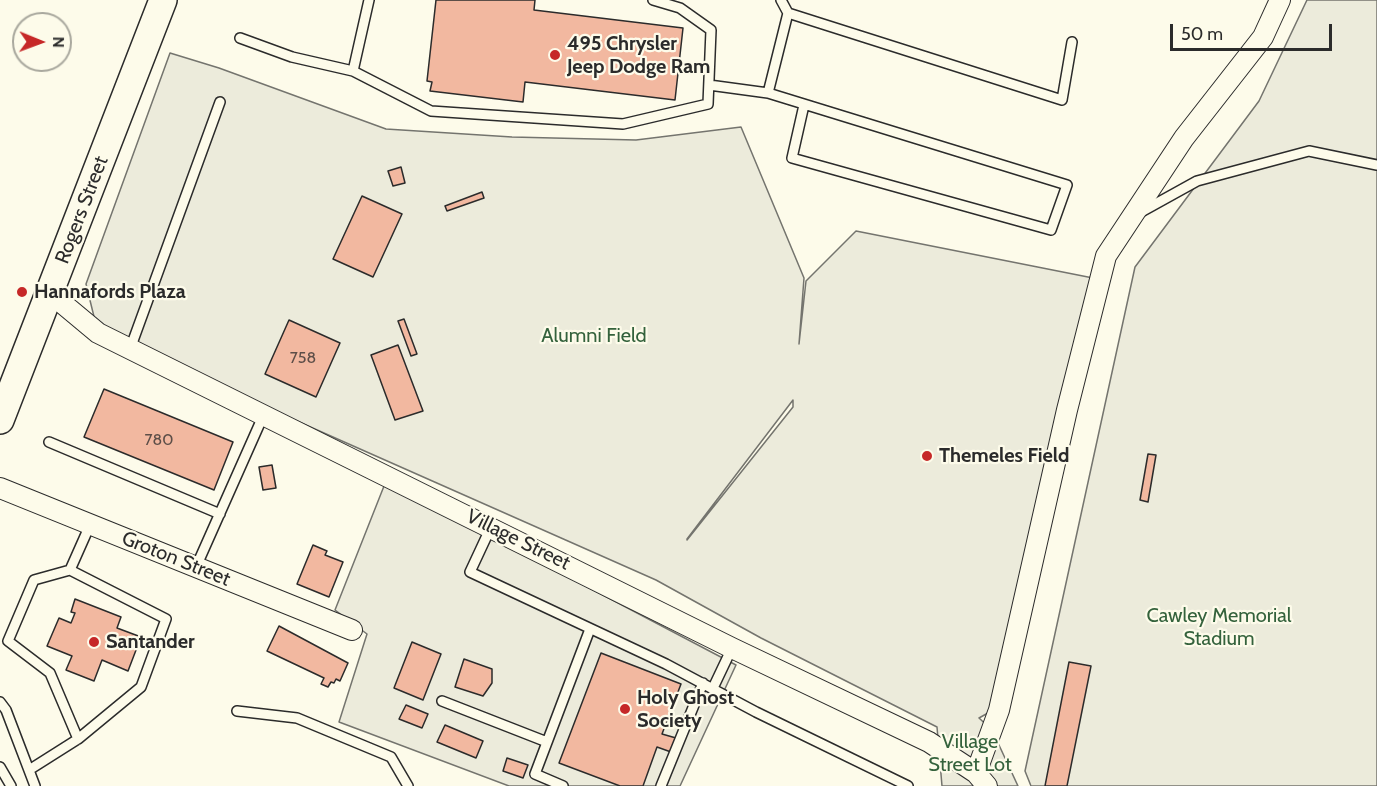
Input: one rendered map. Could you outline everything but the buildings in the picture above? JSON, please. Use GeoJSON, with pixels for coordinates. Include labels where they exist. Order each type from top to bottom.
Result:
{"type":"FeatureCollection","features":[{"type":"Feature","properties":{"kind":"main road","name":"Rogers Street"},"geometry":{"type":"LineString","coordinates":[[0,420],[163,0]]}},
{"type":"Feature","properties":{"kind":"street"},"geometry":{"type":"LineString","coordinates":[[981,779],[999,710],[1067,410],[1106,256],[1184,138],[1263,37],[1280,0]]}},
{"type":"Feature","properties":{"kind":"street","name":"Village Street"},"geometry":{"type":"LineString","coordinates":[[50,293],[98,333],[732,648],[929,742],[981,779]]}},
{"type":"Feature","properties":{"kind":"street","name":"Groton Street"},"geometry":{"type":"LineString","coordinates":[[0,488],[352,630]]}},
{"type":"Feature","properties":{"kind":"lane"},"geometry":{"type":"LineString","coordinates":[[353,71],[369,0]]}},
{"type":"Feature","properties":{"kind":"lane"},"geometry":{"type":"LineString","coordinates":[[240,38],[292,57],[353,71],[431,111],[623,124],[708,104],[711,30],[680,8],[653,0]]}},
{"type":"Feature","properties":{"kind":"lane"},"geometry":{"type":"LineString","coordinates":[[768,93],[788,13],[781,0]]}},
{"type":"Feature","properties":{"kind":"lane"},"geometry":{"type":"LineString","coordinates":[[788,13],[1062,100],[1072,42]]}},
{"type":"Feature","properties":{"kind":"lane"},"geometry":{"type":"LineString","coordinates":[[709,85],[768,93],[1067,184],[1051,230],[792,158],[804,105]]}},
{"type":"Feature","properties":{"kind":"lane"},"geometry":{"type":"LineString","coordinates":[[130,349],[220,102]]}},
{"type":"Feature","properties":{"kind":"lane"},"geometry":{"type":"LineString","coordinates":[[1131,217],[1197,181],[1309,151],[1377,165]]}},
{"type":"Feature","properties":{"kind":"lane"},"geometry":{"type":"LineString","coordinates":[[196,567],[264,414]]}},
{"type":"Feature","properties":{"kind":"lane"},"geometry":{"type":"LineString","coordinates":[[49,442],[220,514]]}},
{"type":"Feature","properties":{"kind":"lane"},"geometry":{"type":"LineString","coordinates":[[70,570],[90,525]]}},
{"type":"Feature","properties":{"kind":"lane"},"geometry":{"type":"LineString","coordinates":[[491,527],[470,572],[703,683],[756,712],[908,786]]}},
{"type":"Feature","properties":{"kind":"lane"},"geometry":{"type":"LineString","coordinates":[[29,770],[78,739],[141,687],[166,619],[70,570],[34,580],[8,641],[50,673],[78,739]]}},
{"type":"Feature","properties":{"kind":"lane"},"geometry":{"type":"LineString","coordinates":[[563,786],[535,774],[590,629]]}},
{"type":"Feature","properties":{"kind":"lane"},"geometry":{"type":"LineString","coordinates":[[713,688],[732,648]]}},
{"type":"Feature","properties":{"kind":"lane"},"geometry":{"type":"LineString","coordinates":[[661,786],[703,683]]}},
{"type":"Feature","properties":{"kind":"lane"},"geometry":{"type":"LineString","coordinates":[[442,701],[547,742]]}},
{"type":"Feature","properties":{"kind":"lane"},"geometry":{"type":"LineString","coordinates":[[0,702],[6,710],[35,786]]}},
{"type":"Feature","properties":{"kind":"lane"},"geometry":{"type":"LineString","coordinates":[[237,711],[297,718],[390,757],[408,786]]}},
{"type":"Feature","properties":{"kind":"lane"},"geometry":{"type":"LineString","coordinates":[[0,767],[11,786]]}},
{"type":"Feature","properties":{"kind":"green space","name":"Cawley Memorial Stadium"},"geometry":{"type":"Polygon","coordinates":[[[1307,0],[1377,0],[1377,786],[1031,786],[1025,771],[1135,267],[1259,101],[1307,0]]]}},
{"type":"Feature","properties":{"kind":"green space","name":"Alumni Field"},"geometry":{"type":"Polygon","coordinates":[[[170,53],[219,68],[386,129],[512,137],[636,140],[741,127],[804,278],[799,344],[806,281],[856,231],[1093,278],[993,704],[988,713],[979,718],[992,730],[1018,786],[942,786],[937,727],[761,638],[656,580],[98,333],[86,284],[170,53]],[[793,400],[687,540],[793,407],[793,400]]]}},
{"type":"Feature","properties":{"kind":"green space"},"geometry":{"type":"Polygon","coordinates":[[[386,481],[736,665],[680,786],[509,786],[339,722],[367,634],[335,610],[386,481]]]}},
{"type":"Feature","properties":{"kind":"place","name":"495 Chrysler Jeep Dodge Ram"},"geometry":{"type":"Point","coordinates":[555,55]}},
{"type":"Feature","properties":{"kind":"place","name":"Hannafords Plaza"},"geometry":{"type":"Point","coordinates":[22,292]}},
{"type":"Feature","properties":{"kind":"place","name":"Themeles Field"},"geometry":{"type":"Point","coordinates":[927,456]}},
{"type":"Feature","properties":{"kind":"place","name":"Santander"},"geometry":{"type":"Point","coordinates":[94,642]}},
{"type":"Feature","properties":{"kind":"place","name":"Holy Ghost Society"},"geometry":{"type":"Point","coordinates":[625,709]}},
{"type":"Feature","properties":{"kind":"park label","name":"Village Street Lot"},"geometry":{"type":"Point","coordinates":[970,754]}}]}
